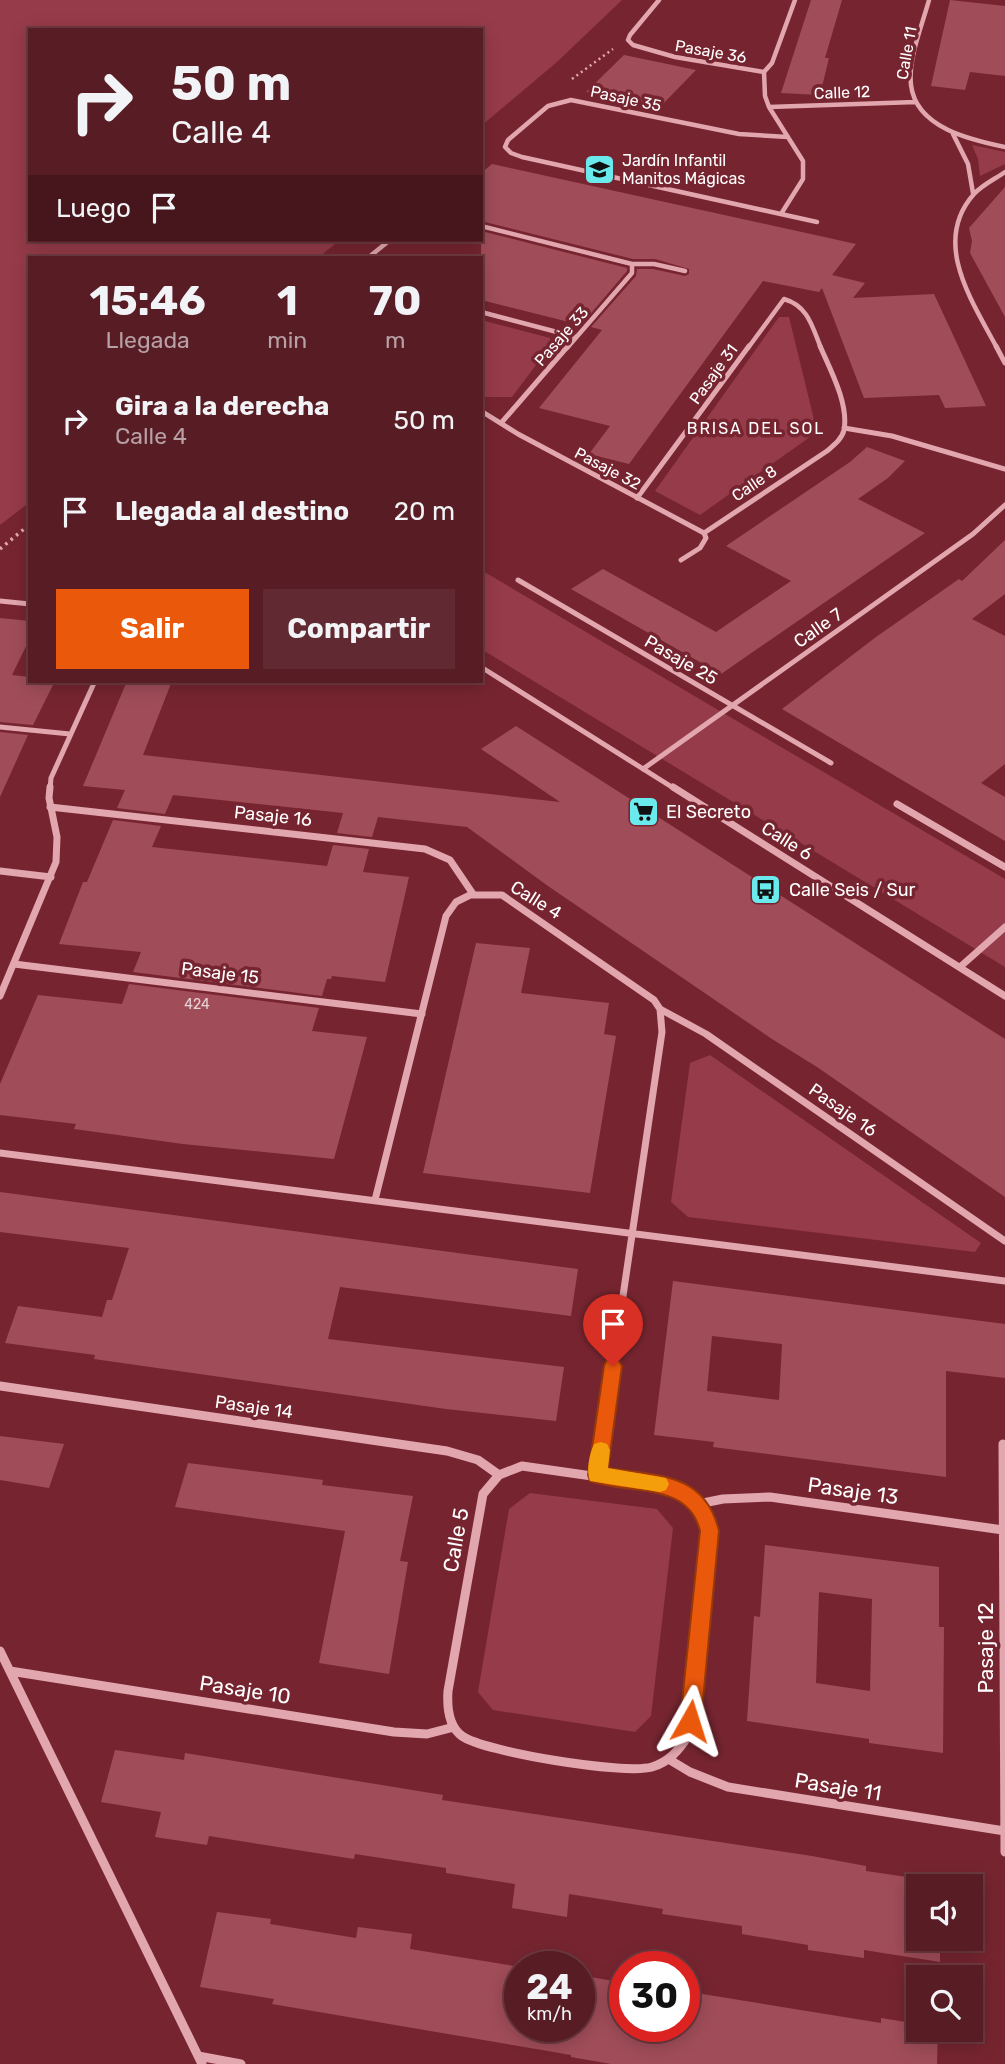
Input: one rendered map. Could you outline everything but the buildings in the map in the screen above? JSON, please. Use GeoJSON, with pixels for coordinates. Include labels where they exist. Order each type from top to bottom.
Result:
{"type":"FeatureCollection","features":[{"type":"Feature","properties":{"kind":"street"},"geometry":{"type":"LineString","coordinates":[[630,43],[630,35],[659,0]]}},
{"type":"Feature","properties":{"kind":"street","name":"Pasaje 36"},"geometry":{"type":"LineString","coordinates":[[630,43],[674,57],[764,72],[772,63],[796,0]]}},
{"type":"Feature","properties":{"kind":"street","name":"Calle 11"},"geometry":{"type":"LineString","coordinates":[[929,0],[911,83],[916,102],[931,118],[953,134],[1005,147]]}},
{"type":"Feature","properties":{"kind":"street"},"geometry":{"type":"LineString","coordinates":[[764,72],[765,96],[769,107],[800,153],[804,170],[799,188],[781,214]]}},
{"type":"Feature","properties":{"kind":"street","name":"Pasaje 35"},"geometry":{"type":"LineString","coordinates":[[788,137],[751,136],[586,102],[564,100],[548,106],[506,143],[507,151],[522,158],[817,222]]}},
{"type":"Feature","properties":{"kind":"street","name":"Calle 12"},"geometry":{"type":"LineString","coordinates":[[769,107],[916,102]]}},
{"type":"Feature","properties":{"kind":"street","name":"Calle 11"},"geometry":{"type":"LineString","coordinates":[[953,134],[968,164],[973,193]]}},
{"type":"Feature","properties":{"kind":"street"},"geometry":{"type":"LineString","coordinates":[[1005,172],[973,193],[956,218],[952,247],[962,277],[1005,363]]}},
{"type":"Feature","properties":{"kind":"street"},"geometry":{"type":"LineString","coordinates":[[483,226],[632,264],[654,264],[685,271]]}},
{"type":"Feature","properties":{"kind":"street"},"geometry":{"type":"LineString","coordinates":[[370,256],[388,242]]}},
{"type":"Feature","properties":{"kind":"street","name":"Pasaje 33"},"geometry":{"type":"LineString","coordinates":[[502,422],[632,272],[632,264]]}},
{"type":"Feature","properties":{"kind":"street","name":"Pasaje 31"},"geometry":{"type":"LineString","coordinates":[[637,498],[783,299],[797,303],[807,314],[844,412],[844,428]]}},
{"type":"Feature","properties":{"kind":"street"},"geometry":{"type":"LineString","coordinates":[[483,313],[576,337]]}},
{"type":"Feature","properties":{"kind":"street"},"geometry":{"type":"LineString","coordinates":[[483,412],[502,422]]}},
{"type":"Feature","properties":{"kind":"street","name":"Pasaje 32"},"geometry":{"type":"LineString","coordinates":[[502,422],[518,434],[704,533]]}},
{"type":"Feature","properties":{"kind":"street"},"geometry":{"type":"LineString","coordinates":[[844,428],[891,436],[1005,469]]}},
{"type":"Feature","properties":{"kind":"street","name":"Calle 8"},"geometry":{"type":"LineString","coordinates":[[681,560],[703,545],[706,538],[704,533],[827,451],[839,440],[844,428]]}},
{"type":"Feature","properties":{"kind":"street","name":"Calle 7"},"geometry":{"type":"LineString","coordinates":[[643,769],[962,541],[1005,505]]}},
{"type":"Feature","properties":{"kind":"street","name":"Pasaje 25"},"geometry":{"type":"LineString","coordinates":[[518,580],[831,763]]}},
{"type":"Feature","properties":{"kind":"street"},"geometry":{"type":"LineString","coordinates":[[0,601],[28,604]]}},
{"type":"Feature","properties":{"kind":"street","name":"Calle 6"},"geometry":{"type":"LineString","coordinates":[[483,668],[1005,996]]}},
{"type":"Feature","properties":{"kind":"street"},"geometry":{"type":"LineString","coordinates":[[0,996],[51,877],[58,848],[50,807],[51,778],[94,683]]}},
{"type":"Feature","properties":{"kind":"street"},"geometry":{"type":"LineString","coordinates":[[0,727],[70,734]]}},
{"type":"Feature","properties":{"kind":"street"},"geometry":{"type":"LineString","coordinates":[[897,804],[1005,867]]}},
{"type":"Feature","properties":{"kind":"street","name":"Pasaje 16"},"geometry":{"type":"LineString","coordinates":[[50,807],[425,849],[450,860],[472,894]]}},
{"type":"Feature","properties":{"kind":"street"},"geometry":{"type":"LineString","coordinates":[[0,871],[51,877]]}},
{"type":"Feature","properties":{"kind":"street","name":"Calle 4"},"geometry":{"type":"LineString","coordinates":[[472,894],[493,892],[511,899],[644,991],[660,1009]]}},
{"type":"Feature","properties":{"kind":"street"},"geometry":{"type":"LineString","coordinates":[[375,1200],[446,916],[456,902],[472,894]]}},
{"type":"Feature","properties":{"kind":"street"},"geometry":{"type":"LineString","coordinates":[[960,967],[1005,927]]}},
{"type":"Feature","properties":{"kind":"street","name":"Pasaje 15"},"geometry":{"type":"LineString","coordinates":[[14,964],[422,1014]]}},
{"type":"Feature","properties":{"kind":"street"},"geometry":{"type":"LineString","coordinates":[[597,1475],[662,1032],[660,1009]]}},
{"type":"Feature","properties":{"kind":"street","name":"Pasaje 16"},"geometry":{"type":"LineString","coordinates":[[660,1009],[706,1034],[1005,1241]]}},
{"type":"Feature","properties":{"kind":"street"},"geometry":{"type":"LineString","coordinates":[[0,1153],[1005,1281]]}},
{"type":"Feature","properties":{"kind":"street","name":"Pasaje 14"},"geometry":{"type":"LineString","coordinates":[[0,1386],[447,1451],[478,1460],[499,1475]]}},
{"type":"Feature","properties":{"kind":"street","name":"Pasaje 12"},"geometry":{"type":"LineString","coordinates":[[1003,1444],[1005,1852]]}},
{"type":"Feature","properties":{"kind":"street"},"geometry":{"type":"LineString","coordinates":[[454,1727],[463,1737],[486,1747],[640,1770],[656,1768],[670,1760],[681,1749],[688,1736],[710,1531],[698,1504],[688,1494],[676,1488],[597,1475],[522,1466],[499,1475]]}},
{"type":"Feature","properties":{"kind":"street","name":"Calle 5"},"geometry":{"type":"LineString","coordinates":[[454,1727],[447,1704],[448,1691],[480,1506],[483,1494],[499,1475]]}},
{"type":"Feature","properties":{"kind":"street","name":"Pasaje 13"},"geometry":{"type":"LineString","coordinates":[[698,1504],[723,1499],[770,1497],[1003,1530]]}},
{"type":"Feature","properties":{"kind":"street"},"geometry":{"type":"LineString","coordinates":[[0,1651],[200,2060],[241,2064]]}},
{"type":"Feature","properties":{"kind":"street","name":"Pasaje 10"},"geometry":{"type":"LineString","coordinates":[[9,1671],[394,1732],[427,1734],[454,1727]]}},
{"type":"Feature","properties":{"kind":"street","name":"Pasaje 11"},"geometry":{"type":"LineString","coordinates":[[670,1760],[690,1772],[728,1787],[1005,1832]]}},
{"type":"Feature","properties":{"kind":"path"},"geometry":{"type":"LineString","coordinates":[[564,100],[570,81],[607,51],[630,43]]}},
{"type":"Feature","properties":{"kind":"path"},"geometry":{"type":"LineString","coordinates":[[0,550],[28,526]]}},
{"type":"Feature","properties":{"kind":"shaded area"},"geometry":{"type":"Polygon","coordinates":[[[0,0],[622,0],[557,62],[483,124],[483,28],[28,28],[28,242],[338,242],[320,256],[28,256],[28,504],[0,525],[0,0]]]}},
{"type":"Feature","properties":{"kind":"shaded area"},"geometry":{"type":"Polygon","coordinates":[[[972,145],[1005,152],[1005,164],[980,176],[978,159],[972,145]]]}},
{"type":"Feature","properties":{"kind":"shaded area"},"geometry":{"type":"Polygon","coordinates":[[[779,317],[789,317],[817,432],[700,515],[655,491],[779,317]]]}},
{"type":"Feature","properties":{"kind":"shaded area"},"geometry":{"type":"Polygon","coordinates":[[[483,321],[550,338],[551,345],[512,397],[483,397],[483,321]]]}},
{"type":"Feature","properties":{"kind":"shaded area"},"geometry":{"type":"Polygon","coordinates":[[[483,571],[1005,879],[1005,967],[483,650],[483,571]]]}},
{"type":"Feature","properties":{"kind":"shaded area"},"geometry":{"type":"Polygon","coordinates":[[[710,1055],[981,1243],[975,1252],[688,1217],[671,1202],[690,1063],[710,1055]]]}},
{"type":"Feature","properties":{"kind":"shaded area"},"geometry":{"type":"Polygon","coordinates":[[[530,1493],[657,1509],[673,1528],[651,1716],[635,1732],[493,1710],[478,1692],[509,1509],[530,1493]]]}},
{"type":"Feature","properties":{"kind":"slow traffic"},"geometry":{"type":"LineString","coordinates":[[601,1450],[597,1475],[660,1484]]}},
{"type":"Feature","properties":{"kind":"place","name":"Jardín Infantil Manitos Mágicas"},"geometry":{"type":"Point","coordinates":[599,169]}},
{"type":"Feature","properties":{"kind":"place","name":"El Secreto"},"geometry":{"type":"Point","coordinates":[643,812]}},
{"type":"Feature","properties":{"kind":"place","name":"Calle Seis / Sur"},"geometry":{"type":"Point","coordinates":[766,890]}},
{"type":"Feature","properties":{"kind":"district","name":"BRISA DEL SOL"},"geometry":{"type":"Point","coordinates":[756,428]}},
{"type":"Feature","properties":{"kind":"route"},"geometry":{"type":"LineString","coordinates":[[613,1366],[597,1475],[676,1488],[688,1494],[698,1504],[710,1531],[690,1721]]}}]}
